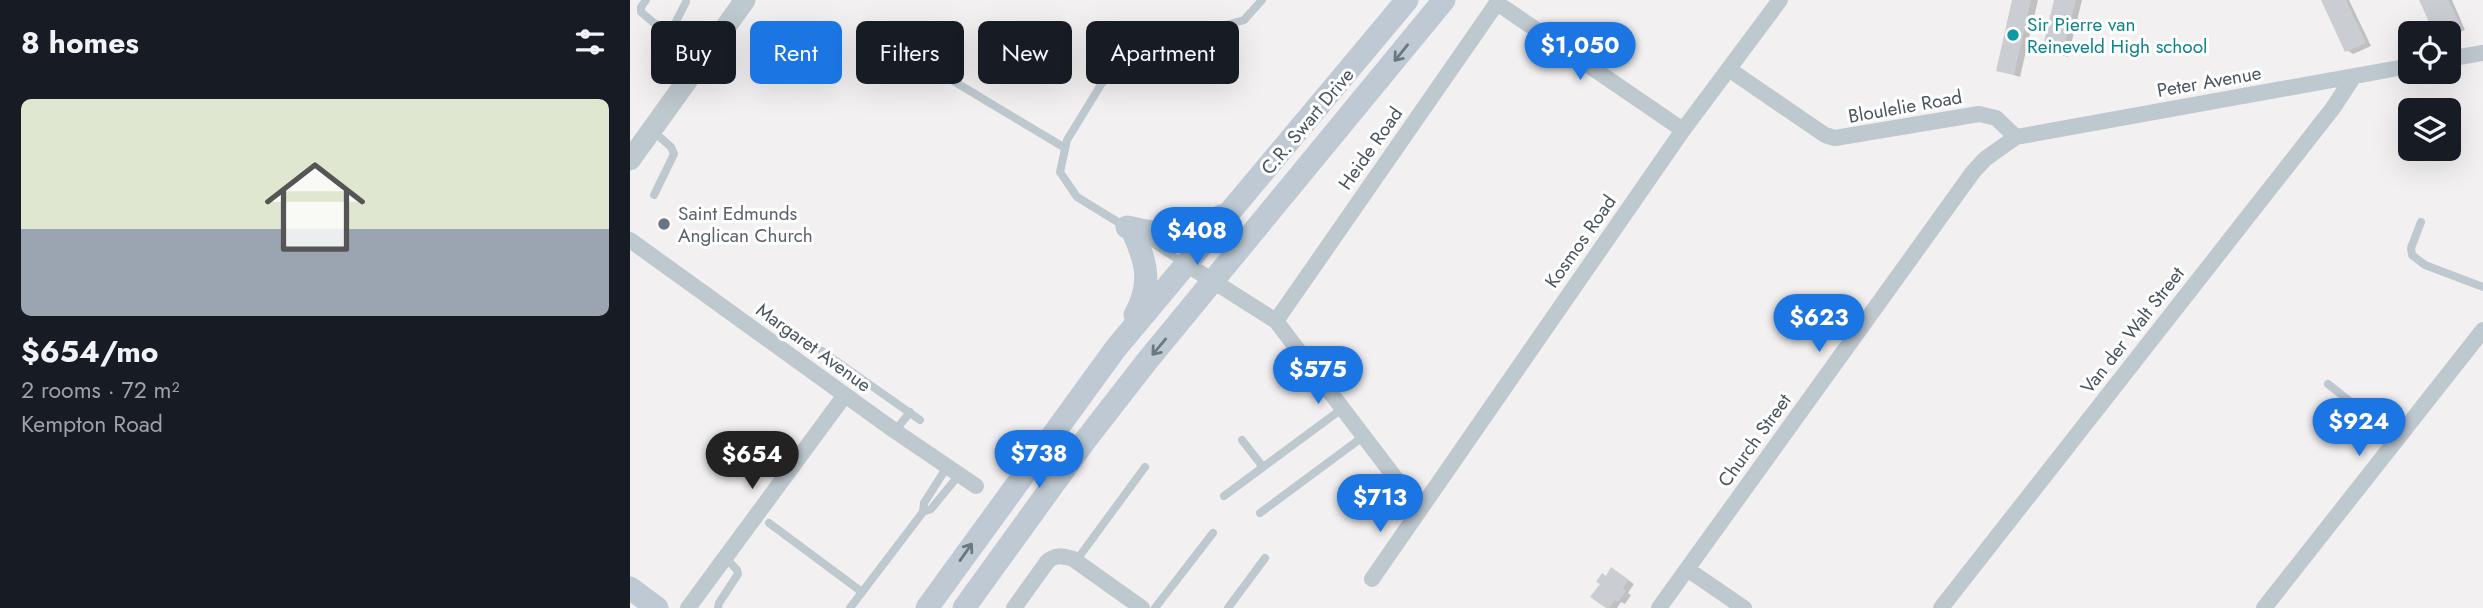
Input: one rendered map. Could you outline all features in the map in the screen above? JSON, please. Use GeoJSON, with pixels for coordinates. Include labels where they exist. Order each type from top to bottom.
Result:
{"type":"FeatureCollection","features":[{"type":"Feature","properties":{"kind":"main road","name":"C.R. Swart Drive"},"geometry":{"type":"LineString","coordinates":[[927,608],[1116,348],[1407,0]]}},
{"type":"Feature","properties":{"kind":"main road","name":"C.R. Swart Drive"},"geometry":{"type":"LineString","coordinates":[[964,608],[1147,361],[1444,0]]}},
{"type":"Feature","properties":{"kind":"main road"},"geometry":{"type":"LineString","coordinates":[[1129,229],[1161,235],[1182,234],[1231,211]]}},
{"type":"Feature","properties":{"kind":"main road"},"geometry":{"type":"LineString","coordinates":[[1116,348],[1139,308],[1145,289],[1144,257],[1129,229]]}},
{"type":"Feature","properties":{"kind":"main road"},"geometry":{"type":"LineString","coordinates":[[630,588],[657,608]]}},
{"type":"Feature","properties":{"kind":"street"},"geometry":{"type":"LineString","coordinates":[[730,21],[745,0]]}},
{"type":"Feature","properties":{"kind":"street","name":"Kosmos Road"},"geometry":{"type":"LineString","coordinates":[[1372,579],[1683,130],[1780,0]]}},
{"type":"Feature","properties":{"kind":"street"},"geometry":{"type":"LineString","coordinates":[[1498,1],[1683,130]]}},
{"type":"Feature","properties":{"kind":"street","name":"Heide Road"},"geometry":{"type":"LineString","coordinates":[[1276,321],[1498,1]]}},
{"type":"Feature","properties":{"kind":"street"},"geometry":{"type":"LineString","coordinates":[[2461,57],[2483,53]]}},
{"type":"Feature","properties":{"kind":"street","name":"Peter Avenue"},"geometry":{"type":"LineString","coordinates":[[2016,137],[2398,68]]}},
{"type":"Feature","properties":{"kind":"street","name":"Bloulelie Road"},"geometry":{"type":"LineString","coordinates":[[1730,70],[1825,135],[1835,138],[1979,114],[1996,118],[2016,137]]}},
{"type":"Feature","properties":{"kind":"street","name":"Van der Walt Street"},"geometry":{"type":"LineString","coordinates":[[1941,608],[2333,108],[2354,76]]}},
{"type":"Feature","properties":{"kind":"street"},"geometry":{"type":"LineString","coordinates":[[630,160],[685,84]]}},
{"type":"Feature","properties":{"kind":"street","name":"Church Street"},"geometry":{"type":"LineString","coordinates":[[1659,608],[1973,172],[1985,159],[2016,137]]}},
{"type":"Feature","properties":{"kind":"street","name":"Margaret Avenue"},"geometry":{"type":"LineString","coordinates":[[630,240],[895,431],[976,486]]}},
{"type":"Feature","properties":{"kind":"street"},"geometry":{"type":"LineString","coordinates":[[1186,264],[1276,321],[1419,509]]}},
{"type":"Feature","properties":{"kind":"street"},"geometry":{"type":"LineString","coordinates":[[2264,608],[2483,330]]}},
{"type":"Feature","properties":{"kind":"street"},"geometry":{"type":"LineString","coordinates":[[688,608],[845,395]]}},
{"type":"Feature","properties":{"kind":"street"},"geometry":{"type":"LineString","coordinates":[[1014,608],[1051,558],[1062,556],[1075,560],[1142,608]]}},
{"type":"Feature","properties":{"kind":"street"},"geometry":{"type":"LineString","coordinates":[[1687,569],[1744,608]]}},
{"type":"Feature","properties":{"kind":"lane"},"geometry":{"type":"LineString","coordinates":[[646,0],[641,12],[652,21]]}},
{"type":"Feature","properties":{"kind":"lane"},"geometry":{"type":"LineString","coordinates":[[1239,21],[1250,16],[1262,0]]}},
{"type":"Feature","properties":{"kind":"lane"},"geometry":{"type":"LineString","coordinates":[[676,21],[685,2]]}},
{"type":"Feature","properties":{"kind":"lane"},"geometry":{"type":"LineString","coordinates":[[958,84],[1065,148]]}},
{"type":"Feature","properties":{"kind":"lane"},"geometry":{"type":"LineString","coordinates":[[1101,84],[1065,148],[1060,172],[1077,197],[1186,264]]}},
{"type":"Feature","properties":{"kind":"lane"},"geometry":{"type":"LineString","coordinates":[[651,130],[671,147],[674,154],[654,195]]}},
{"type":"Feature","properties":{"kind":"lane"},"geometry":{"type":"LineString","coordinates":[[2421,222],[2412,255],[2425,264],[2483,287]]}},
{"type":"Feature","properties":{"kind":"lane"},"geometry":{"type":"LineString","coordinates":[[822,351],[920,419]]}},
{"type":"Feature","properties":{"kind":"lane"},"geometry":{"type":"LineString","coordinates":[[2328,384],[2397,439]]}},
{"type":"Feature","properties":{"kind":"lane"},"geometry":{"type":"LineString","coordinates":[[1224,496],[1343,408]]}},
{"type":"Feature","properties":{"kind":"lane"},"geometry":{"type":"LineString","coordinates":[[895,431],[910,412]]}},
{"type":"Feature","properties":{"kind":"lane"},"geometry":{"type":"LineString","coordinates":[[1260,513],[1364,436]]}},
{"type":"Feature","properties":{"kind":"lane"},"geometry":{"type":"LineString","coordinates":[[1242,440],[1263,467]]}},
{"type":"Feature","properties":{"kind":"lane"},"geometry":{"type":"LineString","coordinates":[[1075,560],[1145,467]]}},
{"type":"Feature","properties":{"kind":"lane"},"geometry":{"type":"LineString","coordinates":[[923,512],[931,509],[953,471]]}},
{"type":"Feature","properties":{"kind":"lane"},"geometry":{"type":"LineString","coordinates":[[850,608],[923,512],[924,503],[953,471]]}},
{"type":"Feature","properties":{"kind":"lane"},"geometry":{"type":"LineString","coordinates":[[769,523],[862,592]]}},
{"type":"Feature","properties":{"kind":"lane"},"geometry":{"type":"LineString","coordinates":[[1155,608],[1213,533]]}},
{"type":"Feature","properties":{"kind":"lane"},"geometry":{"type":"LineString","coordinates":[[718,608],[738,574],[725,557]]}},
{"type":"Feature","properties":{"kind":"lane"},"geometry":{"type":"LineString","coordinates":[[1228,608],[1265,558]]}},
{"type":"Feature","properties":{"kind":"building","name":"Sir Pierre van Reineveld High school"},"geometry":{"type":"Polygon","coordinates":[[[2012,0],[2031,0],[2014,75],[1996,71],[2012,0]]]}},
{"type":"Feature","properties":{"kind":"building"},"geometry":{"type":"Polygon","coordinates":[[[2054,0],[2076,0],[2062,55],[2042,50],[2054,0]]]}},
{"type":"Feature","properties":{"kind":"building"},"geometry":{"type":"Polygon","coordinates":[[[2321,0],[2346,0],[2366,43],[2345,52],[2321,0]]]}},
{"type":"Feature","properties":{"kind":"building"},"geometry":{"type":"Polygon","coordinates":[[[2419,0],[2448,0],[2458,21],[2429,21],[2419,0]]]}},
{"type":"Feature","properties":{"kind":"building"},"geometry":{"type":"Polygon","coordinates":[[[1611,567],[1629,580],[1623,588],[1626,591],[1618,602],[1615,600],[1606,608],[1590,597],[1600,584],[1596,582],[1602,573],[1606,576],[1611,567]]]}},
{"type":"Feature","properties":{"kind":"place","name":"Sir Pierre van Reineveld High school"},"geometry":{"type":"Point","coordinates":[2013,35]}},
{"type":"Feature","properties":{"kind":"place","name":"Saint Edmunds Anglican Church"},"geometry":{"type":"Point","coordinates":[664,224]}}]}
